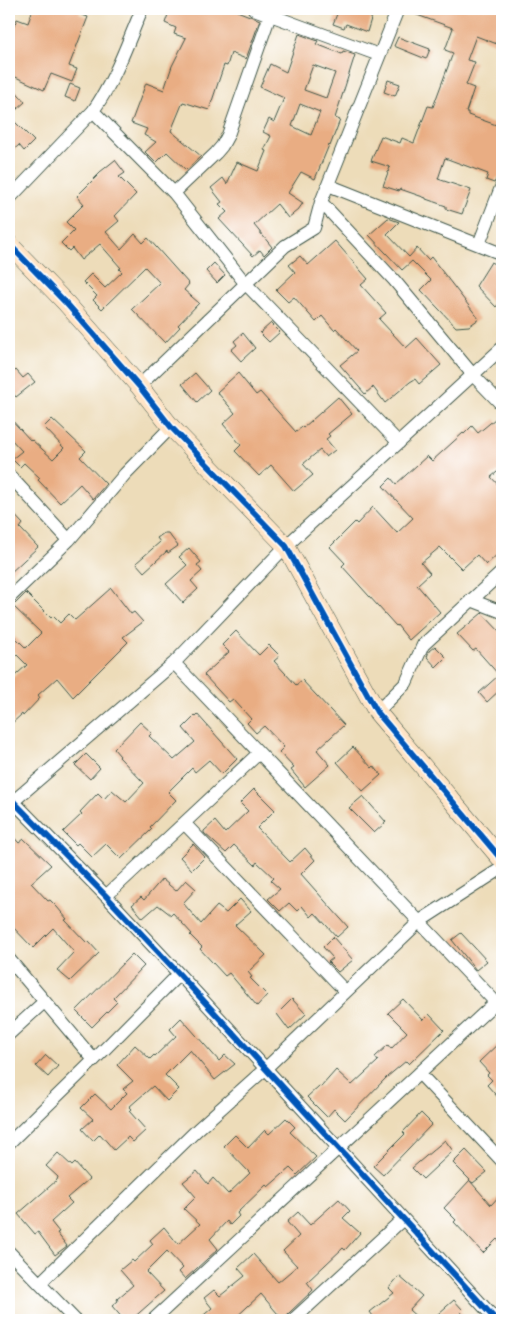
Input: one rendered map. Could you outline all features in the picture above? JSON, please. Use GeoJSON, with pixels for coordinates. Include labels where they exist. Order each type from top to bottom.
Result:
{"type":"FeatureCollection","features":[{"type":"Feature","properties":{"kind":"street"},"geometry":{"type":"LineString","coordinates":[[9,199],[93,111],[103,97],[142,9]]}},
{"type":"Feature","properties":{"kind":"street"},"geometry":{"type":"LineString","coordinates":[[254,9],[379,55]]}},
{"type":"Feature","properties":{"kind":"street"},"geometry":{"type":"LineString","coordinates":[[139,386],[285,246],[314,228],[321,202],[398,9]]}},
{"type":"Feature","properties":{"kind":"street"},"geometry":{"type":"LineString","coordinates":[[174,193],[216,153],[228,135],[270,15]]}},
{"type":"Feature","properties":{"kind":"street"},"geometry":{"type":"LineString","coordinates":[[93,111],[174,193],[245,283],[399,443]]}},
{"type":"Feature","properties":{"kind":"street"},"geometry":{"type":"LineString","coordinates":[[479,244],[502,185]]}},
{"type":"Feature","properties":{"kind":"street"},"geometry":{"type":"LineString","coordinates":[[328,186],[502,254]]}},
{"type":"Feature","properties":{"kind":"street"},"geometry":{"type":"LineString","coordinates":[[321,202],[394,280],[473,375],[502,405]]}},
{"type":"Feature","properties":{"kind":"street"},"geometry":{"type":"LineString","coordinates":[[9,244],[66,303],[139,386],[171,427],[286,546],[377,712],[502,860]]}},
{"type":"Feature","properties":{"kind":"street"},"geometry":{"type":"LineString","coordinates":[[497,1317],[403,1219],[106,896],[10,801],[174,663],[286,546],[502,348]]}},
{"type":"Feature","properties":{"kind":"street"},"geometry":{"type":"LineString","coordinates":[[9,598],[69,540],[125,474],[171,427]]}},
{"type":"Feature","properties":{"kind":"street"},"geometry":{"type":"LineString","coordinates":[[9,475],[69,540]]}},
{"type":"Feature","properties":{"kind":"street"},"geometry":{"type":"LineString","coordinates":[[377,712],[406,683],[424,645],[502,572]]}},
{"type":"Feature","properties":{"kind":"street"},"geometry":{"type":"LineString","coordinates":[[471,600],[502,612]]}},
{"type":"Feature","properties":{"kind":"street"},"geometry":{"type":"LineString","coordinates":[[153,1320],[419,1073],[499,1006],[174,663]]}},
{"type":"Feature","properties":{"kind":"street"},"geometry":{"type":"LineString","coordinates":[[106,896],[259,753]]}},
{"type":"Feature","properties":{"kind":"street"},"geometry":{"type":"LineString","coordinates":[[184,823],[345,991]]}},
{"type":"Feature","properties":{"kind":"street"},"geometry":{"type":"LineString","coordinates":[[40,1283],[198,1129],[265,1069],[420,921],[502,868]]}},
{"type":"Feature","properties":{"kind":"street"},"geometry":{"type":"LineString","coordinates":[[9,959],[94,1060]]}},
{"type":"Feature","properties":{"kind":"street"},"geometry":{"type":"LineString","coordinates":[[9,1142],[179,974]]}},
{"type":"Feature","properties":{"kind":"street"},"geometry":{"type":"LineString","coordinates":[[9,1034],[44,1002]]}},
{"type":"Feature","properties":{"kind":"street"},"geometry":{"type":"LineString","coordinates":[[419,1073],[502,1161]]}},
{"type":"Feature","properties":{"kind":"street"},"geometry":{"type":"LineString","coordinates":[[293,1320],[403,1219]]}},
{"type":"Feature","properties":{"kind":"street"},"geometry":{"type":"LineString","coordinates":[[9,1252],[76,1320]]}},
{"type":"Feature","properties":{"kind":"building"},"geometry":{"type":"Polygon","coordinates":[[[33,9],[81,9],[79,14],[88,17],[69,66],[77,69],[72,82],[51,74],[44,90],[9,74],[9,47],[13,36],[10,35],[17,19],[28,23],[33,9]]]}},
{"type":"Feature","properties":{"kind":"building"},"geometry":{"type":"Polygon","coordinates":[[[170,9],[232,9],[260,20],[246,59],[231,53],[227,66],[224,65],[209,110],[183,102],[171,131],[201,156],[186,170],[167,152],[156,163],[145,152],[156,142],[144,135],[147,129],[131,123],[146,83],[164,90],[172,66],[186,38],[174,34],[176,28],[165,23],[170,9]]]}},
{"type":"Feature","properties":{"kind":"building"},"geometry":{"type":"Polygon","coordinates":[[[339,9],[374,9],[367,32],[346,24],[344,28],[333,24],[339,9]]]}},
{"type":"Feature","properties":{"kind":"building"},"geometry":{"type":"Polygon","coordinates":[[[406,9],[502,9],[502,30],[497,44],[476,36],[467,60],[475,62],[466,85],[474,88],[466,112],[468,112],[468,115],[502,127],[502,177],[497,178],[494,183],[486,180],[488,174],[445,158],[438,179],[471,190],[462,214],[446,209],[446,206],[426,198],[400,189],[399,191],[383,186],[390,167],[371,161],[381,136],[400,143],[402,138],[414,143],[428,106],[433,107],[453,53],[445,50],[453,28],[406,11],[406,9]]]}},
{"type":"Feature","properties":{"kind":"building"},"geometry":{"type":"Polygon","coordinates":[[[299,34],[318,41],[316,44],[342,54],[343,51],[355,55],[335,118],[340,120],[315,179],[301,172],[288,193],[303,203],[288,218],[277,204],[254,225],[272,247],[264,255],[260,250],[253,256],[219,219],[227,212],[219,204],[222,202],[211,188],[223,178],[227,184],[237,162],[258,171],[266,151],[264,150],[271,136],[263,132],[269,119],[274,122],[284,98],[260,87],[270,64],[286,72],[299,34]],[[313,65],[304,90],[326,98],[335,73],[313,65]],[[300,104],[292,126],[311,135],[320,112],[300,104]]]}},
{"type":"Feature","properties":{"kind":"building"},"geometry":{"type":"Polygon","coordinates":[[[398,37],[430,49],[426,59],[394,46],[398,37]]]}},
{"type":"Feature","properties":{"kind":"building"},"geometry":{"type":"Polygon","coordinates":[[[388,80],[400,84],[395,96],[384,92],[388,80]]]}},
{"type":"Feature","properties":{"kind":"building"},"geometry":{"type":"Polygon","coordinates":[[[9,83],[25,102],[9,116],[9,83]]]}},
{"type":"Feature","properties":{"kind":"building"},"geometry":{"type":"Polygon","coordinates":[[[70,84],[80,88],[75,101],[65,97],[70,84]]]}},
{"type":"Feature","properties":{"kind":"building"},"geometry":{"type":"Polygon","coordinates":[[[9,116],[34,141],[24,151],[19,145],[9,154],[9,116]]]}},
{"type":"Feature","properties":{"kind":"building"},"geometry":{"type":"Polygon","coordinates":[[[115,160],[125,173],[119,177],[136,194],[115,216],[119,221],[106,232],[121,249],[135,234],[143,243],[148,238],[189,284],[184,290],[199,303],[178,325],[180,327],[165,343],[132,309],[160,283],[145,267],[102,309],[93,300],[97,296],[83,282],[91,274],[105,288],[122,272],[119,269],[121,268],[100,244],[81,260],[72,248],[69,251],[61,243],[74,230],[66,222],[84,204],[77,196],[100,172],[115,160]]]}},
{"type":"Feature","properties":{"kind":"building"},"geometry":{"type":"Polygon","coordinates":[[[388,218],[399,222],[387,234],[409,257],[417,248],[428,260],[431,257],[479,319],[469,326],[456,327],[421,290],[431,280],[412,261],[402,270],[369,235],[388,218]]]}},
{"type":"Feature","properties":{"kind":"building"},"geometry":{"type":"Polygon","coordinates":[[[335,241],[368,279],[361,285],[386,313],[379,319],[406,348],[417,338],[441,365],[419,384],[415,379],[385,403],[373,387],[365,394],[340,365],[357,351],[336,328],[334,330],[322,316],[316,322],[294,297],[288,302],[276,290],[295,272],[289,265],[300,256],[308,265],[335,241]]]}},
{"type":"Feature","properties":{"kind":"building"},"geometry":{"type":"Polygon","coordinates":[[[491,262],[502,269],[502,300],[496,307],[476,286],[491,262]]]}},
{"type":"Feature","properties":{"kind":"building"},"geometry":{"type":"Polygon","coordinates":[[[214,263],[225,275],[217,283],[206,271],[214,263]]]}},
{"type":"Feature","properties":{"kind":"building"},"geometry":{"type":"Polygon","coordinates":[[[271,323],[280,332],[269,342],[260,333],[271,323]]]}},
{"type":"Feature","properties":{"kind":"building"},"geometry":{"type":"Polygon","coordinates":[[[243,333],[255,348],[241,361],[231,350],[237,345],[234,341],[243,333]]]}},
{"type":"Feature","properties":{"kind":"building"},"geometry":{"type":"Polygon","coordinates":[[[16,370],[23,378],[28,374],[35,382],[16,397],[9,389],[9,376],[16,370]]]}},
{"type":"Feature","properties":{"kind":"building"},"geometry":{"type":"Polygon","coordinates":[[[195,373],[210,390],[197,402],[182,384],[195,373]]]}},
{"type":"Feature","properties":{"kind":"building"},"geometry":{"type":"Polygon","coordinates":[[[238,373],[256,395],[260,392],[296,432],[338,397],[352,414],[328,434],[330,436],[326,439],[335,450],[326,457],[320,450],[303,464],[313,475],[294,491],[271,465],[259,476],[235,451],[241,445],[223,424],[235,413],[217,392],[238,373]]]}},
{"type":"Feature","properties":{"kind":"building"},"geometry":{"type":"Polygon","coordinates":[[[9,417],[31,441],[53,459],[64,448],[44,427],[52,419],[86,451],[80,457],[106,484],[93,499],[80,484],[60,503],[38,480],[40,478],[24,463],[20,467],[12,459],[22,451],[9,437],[9,417]]]}},
{"type":"Feature","properties":{"kind":"building"},"geometry":{"type":"Polygon","coordinates":[[[495,419],[502,427],[502,468],[491,477],[502,489],[502,550],[486,565],[477,555],[462,569],[440,547],[421,563],[430,573],[417,585],[440,612],[409,640],[342,566],[345,563],[330,547],[355,522],[357,524],[373,507],[397,533],[413,518],[383,486],[391,478],[396,484],[427,456],[432,461],[472,426],[478,433],[495,419]]]}},
{"type":"Feature","properties":{"kind":"building"},"geometry":{"type":"Polygon","coordinates":[[[9,509],[23,524],[20,528],[38,547],[9,574],[9,509]]]}},
{"type":"Feature","properties":{"kind":"building"},"geometry":{"type":"Polygon","coordinates":[[[164,533],[168,533],[178,546],[168,553],[167,551],[144,572],[136,563],[160,542],[157,538],[164,533]]]}},
{"type":"Feature","properties":{"kind":"building"},"geometry":{"type":"Polygon","coordinates":[[[189,548],[201,562],[197,565],[202,571],[191,581],[198,589],[183,603],[166,584],[187,565],[179,557],[189,548]]]}},
{"type":"Feature","properties":{"kind":"building"},"geometry":{"type":"Polygon","coordinates":[[[111,588],[131,614],[134,612],[143,622],[123,637],[128,642],[73,697],[57,678],[38,695],[40,698],[23,716],[22,714],[9,726],[9,681],[27,665],[9,647],[9,644],[15,637],[26,648],[41,633],[13,606],[26,593],[51,618],[53,616],[60,623],[69,614],[75,620],[111,588]]]}},
{"type":"Feature","properties":{"kind":"building"},"geometry":{"type":"Polygon","coordinates":[[[482,613],[502,634],[502,688],[487,702],[479,693],[499,675],[476,649],[473,651],[457,634],[482,613]]]}},
{"type":"Feature","properties":{"kind":"building"},"geometry":{"type":"Polygon","coordinates":[[[236,631],[259,655],[269,645],[280,656],[274,661],[296,685],[302,680],[344,725],[317,750],[330,765],[305,787],[291,770],[294,768],[279,752],[284,747],[264,726],[256,733],[247,723],[251,719],[233,699],[229,702],[204,675],[229,652],[222,645],[236,631]]]}},
{"type":"Feature","properties":{"kind":"building"},"geometry":{"type":"Polygon","coordinates":[[[435,646],[446,657],[436,667],[427,657],[429,651],[435,646]]]}},
{"type":"Feature","properties":{"kind":"building"},"geometry":{"type":"Polygon","coordinates":[[[197,714],[237,759],[222,774],[209,760],[195,772],[192,768],[168,792],[176,800],[150,827],[152,829],[121,859],[106,844],[92,857],[63,832],[82,814],[80,812],[98,793],[104,799],[112,790],[126,802],[144,783],[119,757],[114,749],[140,722],[152,733],[149,736],[174,760],[195,742],[183,728],[197,714]]]}},
{"type":"Feature","properties":{"kind":"building"},"geometry":{"type":"Polygon","coordinates":[[[353,747],[381,775],[363,791],[337,762],[353,747]]]}},
{"type":"Feature","properties":{"kind":"building"},"geometry":{"type":"Polygon","coordinates":[[[86,754],[100,768],[90,779],[75,765],[86,754]]]}},
{"type":"Feature","properties":{"kind":"building"},"geometry":{"type":"Polygon","coordinates":[[[254,789],[275,810],[257,828],[290,862],[305,848],[315,860],[301,874],[348,927],[337,937],[315,913],[311,917],[302,906],[297,911],[289,903],[280,911],[268,899],[280,889],[271,881],[274,878],[257,862],[255,865],[234,845],[226,853],[204,833],[215,821],[225,833],[248,811],[240,803],[254,789]]]}},
{"type":"Feature","properties":{"kind":"building"},"geometry":{"type":"Polygon","coordinates":[[[363,796],[386,822],[374,833],[349,808],[363,796]]]}},
{"type":"Feature","properties":{"kind":"building"},"geometry":{"type":"Polygon","coordinates":[[[9,832],[19,843],[24,839],[51,865],[31,883],[48,901],[50,900],[57,907],[67,919],[65,920],[99,953],[70,981],[57,970],[74,952],[53,928],[33,948],[9,923],[9,832]]]}},
{"type":"Feature","properties":{"kind":"building"},"geometry":{"type":"Polygon","coordinates":[[[193,844],[205,857],[192,870],[180,857],[193,844]]]}},
{"type":"Feature","properties":{"kind":"building"},"geometry":{"type":"Polygon","coordinates":[[[162,879],[176,891],[186,880],[196,889],[183,903],[201,924],[217,906],[226,913],[240,899],[251,911],[235,925],[266,955],[248,972],[252,977],[250,978],[267,995],[257,1006],[229,973],[225,976],[200,949],[202,947],[173,913],[171,915],[158,905],[143,918],[132,905],[141,897],[144,900],[162,879]]]}},
{"type":"Feature","properties":{"kind":"building"},"geometry":{"type":"Polygon","coordinates":[[[461,933],[487,961],[476,970],[452,940],[461,933]]]}},
{"type":"Feature","properties":{"kind":"building"},"geometry":{"type":"Polygon","coordinates":[[[333,937],[353,960],[338,972],[328,962],[333,958],[323,947],[333,937]]]}},
{"type":"Feature","properties":{"kind":"building"},"geometry":{"type":"Polygon","coordinates":[[[132,954],[144,966],[113,998],[117,1002],[92,1027],[76,1011],[132,954]]]}},
{"type":"Feature","properties":{"kind":"building"},"geometry":{"type":"Polygon","coordinates":[[[292,999],[306,1014],[289,1030],[277,1014],[292,999]]]}},
{"type":"Feature","properties":{"kind":"building"},"geometry":{"type":"Polygon","coordinates":[[[403,999],[423,1020],[429,1014],[444,1030],[409,1064],[406,1061],[387,1077],[345,1120],[334,1109],[327,1117],[307,1097],[319,1086],[321,1087],[336,1070],[352,1085],[378,1061],[375,1057],[388,1045],[391,1049],[407,1032],[388,1013],[403,999]]]}},
{"type":"Feature","properties":{"kind":"building"},"geometry":{"type":"Polygon","coordinates":[[[181,1018],[219,1061],[225,1055],[235,1064],[215,1080],[190,1050],[165,1075],[179,1089],[167,1101],[153,1086],[129,1107],[131,1109],[129,1111],[146,1130],[133,1142],[128,1137],[114,1150],[100,1134],[93,1141],[82,1129],[93,1119],[81,1108],[95,1094],[111,1109],[127,1093],[123,1089],[133,1081],[117,1065],[135,1045],[150,1059],[155,1056],[176,1036],[170,1029],[181,1018]]]}},
{"type":"Feature","properties":{"kind":"building"},"geometry":{"type":"Polygon","coordinates":[[[502,1040],[502,1102],[487,1085],[492,1080],[487,1075],[489,1073],[479,1062],[502,1040]]]}},
{"type":"Feature","properties":{"kind":"building"},"geometry":{"type":"Polygon","coordinates":[[[46,1055],[58,1066],[48,1077],[36,1066],[46,1055]]]}},
{"type":"Feature","properties":{"kind":"building"},"geometry":{"type":"Polygon","coordinates":[[[421,1113],[432,1124],[383,1175],[373,1166],[405,1134],[403,1132],[421,1113]]]}},
{"type":"Feature","properties":{"kind":"building"},"geometry":{"type":"Polygon","coordinates":[[[286,1118],[295,1127],[290,1132],[316,1157],[297,1175],[290,1168],[268,1187],[266,1185],[237,1213],[239,1216],[230,1225],[227,1221],[210,1239],[218,1249],[185,1279],[179,1272],[183,1268],[167,1251],[146,1272],[164,1291],[131,1320],[124,1320],[112,1306],[133,1285],[120,1270],[132,1260],[134,1262],[153,1244],[150,1240],[164,1227],[178,1244],[200,1224],[184,1209],[196,1197],[183,1182],[197,1171],[208,1184],[213,1178],[228,1194],[250,1173],[224,1146],[235,1135],[248,1148],[265,1130],[269,1134],[286,1118]]]}},
{"type":"Feature","properties":{"kind":"building"},"geometry":{"type":"Polygon","coordinates":[[[445,1140],[453,1151],[423,1179],[412,1168],[445,1140]]]}},
{"type":"Feature","properties":{"kind":"building"},"geometry":{"type":"Polygon","coordinates":[[[466,1150],[487,1172],[473,1183],[470,1181],[491,1205],[502,1193],[502,1244],[497,1239],[483,1253],[454,1222],[456,1220],[444,1208],[470,1180],[453,1163],[466,1150]]]}},
{"type":"Feature","properties":{"kind":"building"},"geometry":{"type":"Polygon","coordinates":[[[58,1153],[72,1166],[75,1163],[89,1179],[67,1198],[72,1203],[51,1222],[67,1246],[55,1255],[38,1232],[35,1234],[18,1214],[57,1180],[58,1177],[46,1166],[58,1153]]]}},
{"type":"Feature","properties":{"kind":"building"},"geometry":{"type":"Polygon","coordinates":[[[339,1199],[350,1211],[343,1218],[360,1233],[345,1250],[343,1248],[307,1282],[313,1290],[288,1314],[285,1320],[261,1294],[233,1320],[198,1320],[212,1308],[204,1298],[214,1290],[220,1296],[245,1276],[238,1268],[253,1254],[278,1282],[297,1266],[283,1251],[299,1236],[287,1222],[298,1212],[310,1225],[339,1199]]]}},
{"type":"Feature","properties":{"kind":"building"},"geometry":{"type":"Polygon","coordinates":[[[399,1276],[422,1296],[409,1310],[420,1320],[376,1320],[370,1312],[394,1293],[389,1288],[399,1276]]]}},
{"type":"Feature","properties":{"kind":"building"},"geometry":{"type":"Polygon","coordinates":[[[454,1300],[468,1320],[431,1320],[454,1300]]]}},
{"type":"Feature","properties":{"kind":"cycle path"},"geometry":{"type":"LineString","coordinates":[[9,244],[66,303],[139,386],[171,427],[286,546],[377,712],[502,860]]}},
{"type":"Feature","properties":{"kind":"cycle path"},"geometry":{"type":"LineString","coordinates":[[9,797],[179,974],[496,1320]]}}]}
